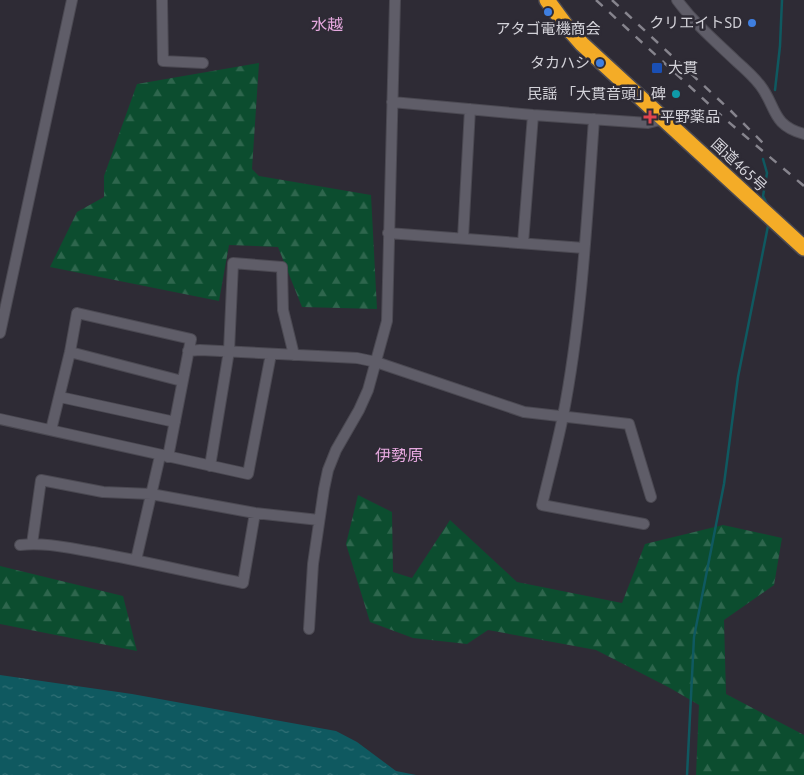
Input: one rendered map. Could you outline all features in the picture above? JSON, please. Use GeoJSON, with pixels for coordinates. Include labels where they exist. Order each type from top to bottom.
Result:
{"type":"FeatureCollection","features":[{"type":"Feature","properties":{"kind":"highway","name":"国道465号"},"geometry":{"type":"LineString","coordinates":[[547,0],[582,44],[804,248]]}},
{"type":"Feature","properties":{"kind":"street"},"geometry":{"type":"LineString","coordinates":[[0,333],[72,0]]}},
{"type":"Feature","properties":{"kind":"street"},"geometry":{"type":"LineString","coordinates":[[162,0],[163,61],[203,63]]}},
{"type":"Feature","properties":{"kind":"street"},"geometry":{"type":"LineString","coordinates":[[309,629],[313,564],[328,470],[336,450],[368,390],[387,321],[395,0]]}},
{"type":"Feature","properties":{"kind":"street"},"geometry":{"type":"LineString","coordinates":[[677,0],[692,19],[755,79],[764,91],[775,115],[794,131],[804,134]]}},
{"type":"Feature","properties":{"kind":"street"},"geometry":{"type":"LineString","coordinates":[[392,102],[532,115],[648,123],[664,119]]}},
{"type":"Feature","properties":{"kind":"street"},"geometry":{"type":"LineString","coordinates":[[463,238],[470,109]]}},
{"type":"Feature","properties":{"kind":"street"},"geometry":{"type":"LineString","coordinates":[[523,243],[532,115]]}},
{"type":"Feature","properties":{"kind":"street"},"geometry":{"type":"LineString","coordinates":[[594,119],[574,345],[563,416],[542,505],[644,524]]}},
{"type":"Feature","properties":{"kind":"street"},"geometry":{"type":"LineString","coordinates":[[388,233],[584,248]]}},
{"type":"Feature","properties":{"kind":"street"},"geometry":{"type":"LineString","coordinates":[[210,466],[230,352],[233,263],[282,267],[283,310],[294,355]]}},
{"type":"Feature","properties":{"kind":"street"},"geometry":{"type":"LineString","coordinates":[[51,430],[77,314],[191,339],[175,422],[151,494],[136,560]]}},
{"type":"Feature","properties":{"kind":"street"},"geometry":{"type":"LineString","coordinates":[[188,351],[357,358],[376,362],[524,412],[629,424],[651,498]]}},
{"type":"Feature","properties":{"kind":"street"},"geometry":{"type":"LineString","coordinates":[[70,352],[182,382]]}},
{"type":"Feature","properties":{"kind":"street"},"geometry":{"type":"LineString","coordinates":[[0,419],[248,474],[270,354]]}},
{"type":"Feature","properties":{"kind":"street"},"geometry":{"type":"LineString","coordinates":[[60,396],[175,422]]}},
{"type":"Feature","properties":{"kind":"street"},"geometry":{"type":"LineString","coordinates":[[32,544],[41,480],[103,492],[151,494],[255,513],[319,520]]}},
{"type":"Feature","properties":{"kind":"street"},"geometry":{"type":"LineString","coordinates":[[20,546],[32,544],[72,548],[243,583],[255,513]]}},
{"type":"Feature","properties":{"kind":"green space"},"geometry":{"type":"Polygon","coordinates":[[[259,63],[252,169],[259,176],[371,195],[377,309],[302,307],[278,247],[229,245],[219,301],[50,267],[77,212],[104,197],[104,176],[137,84],[259,63]]]}},
{"type":"Feature","properties":{"kind":"green space"},"geometry":{"type":"Polygon","coordinates":[[[358,495],[392,512],[393,572],[412,578],[450,520],[517,582],[622,603],[645,544],[723,525],[782,538],[774,585],[724,620],[726,694],[804,735],[804,775],[696,775],[699,705],[596,650],[488,630],[467,644],[413,638],[370,622],[346,544],[358,495]]]}},
{"type":"Feature","properties":{"kind":"green space"},"geometry":{"type":"Polygon","coordinates":[[[0,566],[123,596],[137,651],[0,624],[0,566]]]}},
{"type":"Feature","properties":{"kind":"water"},"geometry":{"type":"Polygon","coordinates":[[[0,675],[132,694],[336,731],[357,742],[396,771],[416,775],[0,775],[0,675]]]}},
{"type":"Feature","properties":{"kind":"waterway"},"geometry":{"type":"LineString","coordinates":[[775,90],[780,46],[782,0]]}},
{"type":"Feature","properties":{"kind":"waterway"},"geometry":{"type":"LineString","coordinates":[[763,159],[767,173],[763,196],[768,206]]}},
{"type":"Feature","properties":{"kind":"waterway"},"geometry":{"type":"LineString","coordinates":[[687,775],[694,637],[724,484],[738,377],[768,226]]}},
{"type":"Feature","properties":{"kind":"railway"},"geometry":{"type":"LineString","coordinates":[[596,0],[725,119],[804,186]]}},
{"type":"Feature","properties":{"kind":"railway"},"geometry":{"type":"LineString","coordinates":[[612,0],[766,146]]}},
{"type":"Feature","properties":{"kind":"place","name":"アタゴ電機商会"},"geometry":{"type":"Point","coordinates":[548,12]}},
{"type":"Feature","properties":{"kind":"place","name":"クリエイトSD"},"geometry":{"type":"Point","coordinates":[752,23]}},
{"type":"Feature","properties":{"kind":"place","name":"タカハシ"},"geometry":{"type":"Point","coordinates":[600,63]}},
{"type":"Feature","properties":{"kind":"place","name":"大貫"},"geometry":{"type":"Point","coordinates":[657,68]}},
{"type":"Feature","properties":{"kind":"place","name":"民謡 「大貫音頭」碑"},"geometry":{"type":"Point","coordinates":[676,94]}},
{"type":"Feature","properties":{"kind":"place","name":"平野薬品"},"geometry":{"type":"Point","coordinates":[650,117]}},
{"type":"Feature","properties":{"kind":"district","name":"水越"},"geometry":{"type":"Point","coordinates":[327,24]}},
{"type":"Feature","properties":{"kind":"district","name":"伊勢原"},"geometry":{"type":"Point","coordinates":[399,455]}}]}
